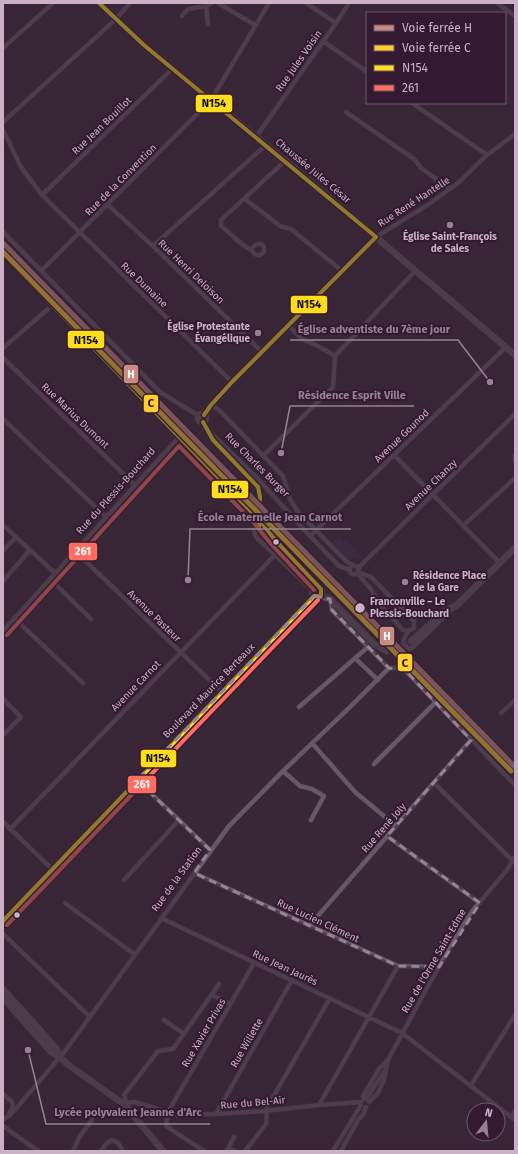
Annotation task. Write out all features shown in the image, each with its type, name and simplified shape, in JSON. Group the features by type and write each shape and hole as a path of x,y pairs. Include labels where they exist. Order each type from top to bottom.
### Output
{"street":[{"path":"3,48 53,3"},
{"name":"Chaussée Jules César","path":"99,3 173,68 416,270 515,355"},
{"path":"3,122 116,19 130,3"},
{"path":"182,16 188,8 206,6 212,3"},
{"path":"218,3 255,25"},
{"name":"Rue de la Convention","path":"42,270 211,100 269,3"},
{"path":"306,3 336,22"},
{"name":"Rue Jules Voisin","path":"256,138 349,3"},
{"path":"497,3 515,16"},
{"path":"206,6 208,24"},
{"path":"323,41 366,71"},
{"name":"Rue Jean Bouillot","path":"42,195 173,68"},
{"path":"413,104 487,155"},
{"path":"346,112 414,159 421,168 450,189"},
{"name":"Rue Dumaine","path":"3,130 21,167 42,195 232,382"},
{"name":"Rue René Hantelle","path":"376,237 450,189 487,155 515,134"},
{"path":"508,139 515,141"},
{"path":"153,246 266,145"},
{"path":"252,250 243,245 222,226 221,220 285,161"},
{"path":"245,199 280,226 291,229 342,271"},
{"name":"Rue Henri Deloison","path":"108,205 153,246 262,352"},
{"path":"3,232 42,270 160,392 202,416 232,382 376,237"},
{"path":"263,456 333,387 335,356 416,270"},
{"path":"3,348 48,309"},
{"path":"289,326 302,339 335,356"},
{"name":"Avenue Gounod","path":"310,536 506,347"},
{"name":"Rue Marius Dumont","path":"3,358 135,485"},
{"path":"133,388 259,519 275,540 301,566 316,591"},
{"name":"Rue Charles Burger","path":"202,416 199,421 203,422 210,433 257,478 339,566 350,570 353,574 358,571 356,566 347,562 298,512 290,499 285,479 218,409 211,405"},
{"name":"Avenue Chanzy","path":"358,571 360,566 432,494 515,414"},
{"path":"3,419 106,517"},
{"path":"210,433 213,440 258,487"},
{"name":"Rue du Plessis-Bouchard","path":"3,631 179,437"},
{"path":"394,455 499,562"},
{"path":"515,455 515,461"},
{"path":"463,526 515,478"},
{"path":"259,519 254,526 253,531 257,538 316,591 331,600 377,647 386,651"},
{"path":"3,525 55,574"},
{"path":"259,527 265,537 310,582 316,591"},
{"path":"3,551 16,538"},
{"path":"358,571 371,577 414,621 414,628 408,631 404,639 404,644 410,649 515,548"},
{"path":"3,581 30,550"},
{"name":"Avenue Pasteur","path":"75,551 222,692"},
{"name":"Avenue Carnot","path":"10,829 275,555"},
{"path":"350,570 353,565"},
{"path":"358,571 380,606 405,631 408,631"},
{"path":"50,579 91,619"},
{"name":"Boulevard Maurice Berteaux","path":"3,921 222,692 316,591"},
{"path":"331,600 332,610 368,647 389,668 397,667 405,670 515,785"},
{"path":"411,641 445,611 453,608"},
{"path":"14,618 82,683"},
{"path":"299,707 368,647"},
{"path":"356,659 378,680"},
{"name":"Rue de la Station","path":"5,1118 10,1115 20,1104 60,1057 229,826 282,771 312,744 389,668"},
{"path":"3,699 21,717 3,736"},
{"path":"501,713 515,701"},
{"path":"374,764 436,702"},
{"name":"Rue René Joly","path":"309,926 471,740"},
{"path":"312,744 355,792 396,826"},
{"path":"282,771 300,786 312,789 324,796 311,820"},
{"path":"137,780 210,850"},
{"path":"434,783 514,859"},
{"path":"124,880 179,820"},
{"path":"3,822 52,869"},
{"path":"387,836 480,903"},
{"name":"Rue de l'Orme Saint-Edme","path":"333,1151 364,1103 378,1093 384,1080 388,1060 462,927 514,859"},
{"name":"Rue Lucien Clément","path":"194,873 398,966 439,967"},
{"path":"64,903 134,954"},
{"name":"Rue Jean Jaurès","path":"161,918 402,1033 515,1120"},
{"path":"3,934 90,1017"},
{"name":"Rue Xavier Privas","path":"168,1112 254,962"},
{"path":"319,1105 398,966"},
{"name":"Rue Willette","path":"216,1114 292,980"},
{"path":"125,1104 124,1095 158,1051 173,1049 219,984"},
{"path":"3,988 56,1048 60,1057"},
{"path":"212,994 230,1004"},
{"path":"3,998 51,1052 125,1104 163,1151"},
{"path":"245,1151 266,1124 266,1111 330,998"},
{"path":"471,1086 515,1015"},
{"path":"164,1020 184,1034"},
{"name":"Rue de l'Orme Saint-Edme","path":"341,1151 358,1120 364,1103 363,1096 379,1069 388,1060"},
{"path":"3,1094 12,1102 13,1107 5,1118"},
{"path":"12,1102 24,1099"},
{"name":"Rue du Bel-Air","path":"125,1104 136,1102 176,1115 266,1111 319,1105 364,1103"},
{"path":"511,1117 515,1111"},
{"path":"168,1112 166,1126 204,1151"},
{"path":"73,1151 80,1136 92,1120"},
{"path":"3,1126 38,1151"},
{"path":"234,1138 227,1150 235,1151"},
{"path":"101,1151 106,1144 112,1140 118,1143 123,1151"}],"highlighted area":[{"path":"314,596 330,599 332,610 389,668 405,670 471,740 387,836 480,903 439,967 398,966 194,873 210,850 137,780"}],"shaded area":[{"path":"339,536 344,542 346,540 363,557 360,560 356,557 348,559 332,543"}],"tunnel":[{"path":"258,487 260,495 258,523"},
{"path":"386,651 398,651 411,641"}],"rail line":[{"name":"H","path":"3,243 515,767"},
{"name":"C","path":"3,252 511,771"}],"transit line":[{"name":"N154","path":"99,3 145,46 376,237 232,382 204,415"},
{"name":"N154","path":"3,254 262,523 275,540 321,589 321,596 314,596"},
{"name":"N154","path":"203,422 213,440 258,487 260,497 259,527"},
{"name":"261","path":"7,635 179,446 254,523 271,544 314,590"},
{"name":"N154","path":"3,921 314,596"},
{"name":"261","path":"7,925 318,600"}],"place":[{"name":"Église Saint-François de Sales","path":"450,225"},
{"name":"Église Protestante Évangélique","path":"258,333"},
{"name":"Église adventiste du 7ème jour","path":"490,382"},
{"name":"Résidence Esprit Ville","path":"281,453"},
{"name":"École maternelle Jean Carnot","path":"188,580"},
{"name":"Résidence Place de la Gare","path":"405,582"},
{"name":"Franconville – Le Plessis-Bouchard","path":"360,608"},
{"name":"Lycée polyvalent Jeanne d'Arc","path":"28,1050"}]}
